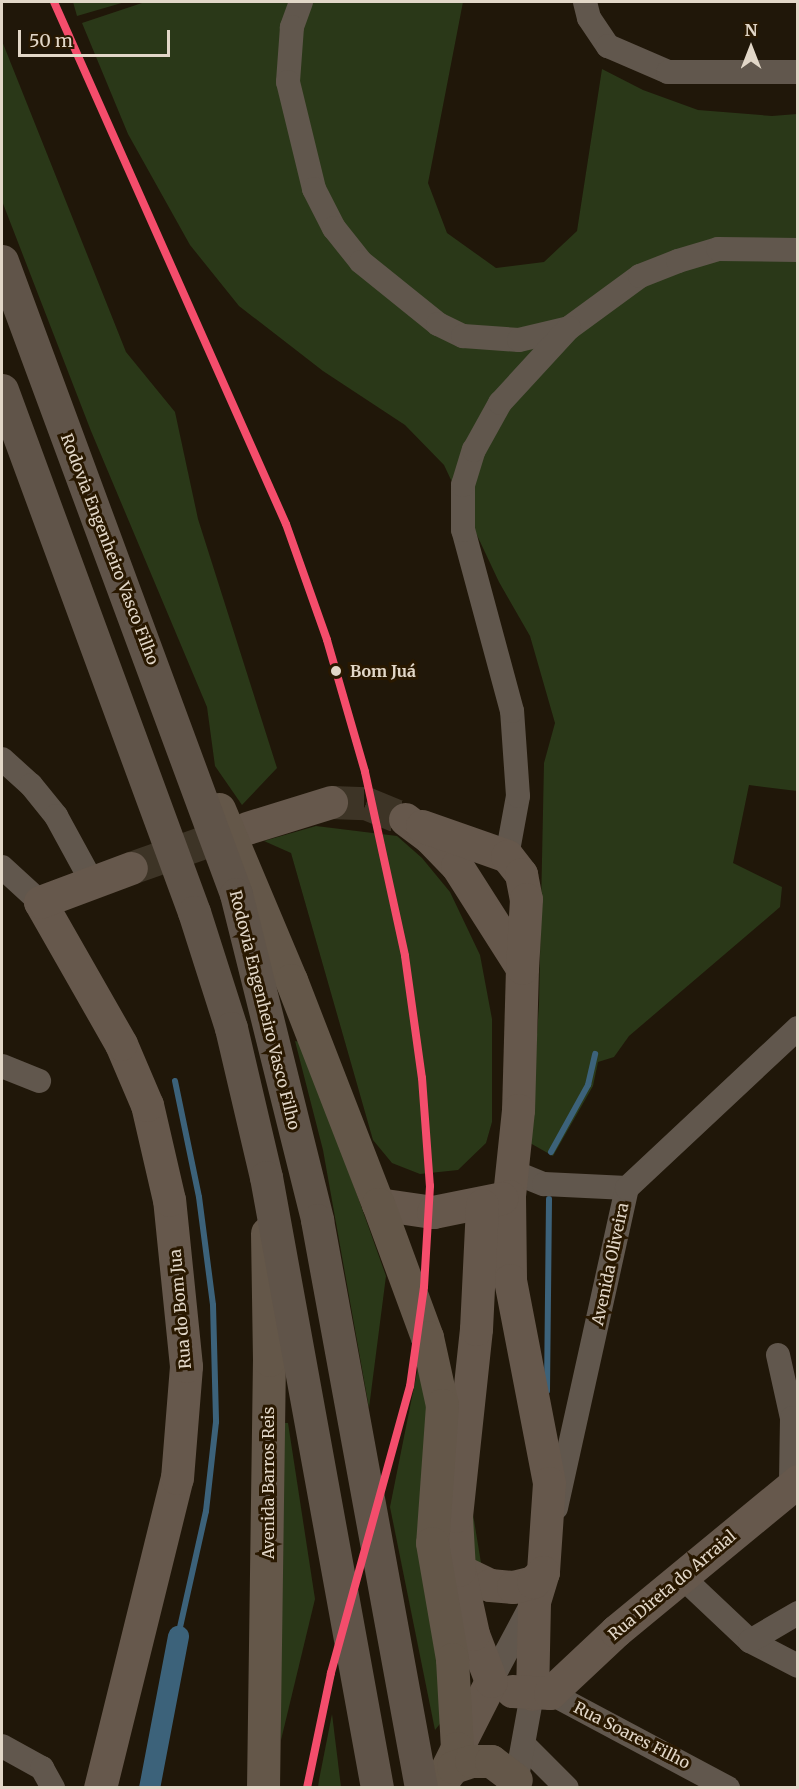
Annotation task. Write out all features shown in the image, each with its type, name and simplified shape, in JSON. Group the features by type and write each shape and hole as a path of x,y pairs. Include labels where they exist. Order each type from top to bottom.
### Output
{"highway":[{"name":"Rodovia Engenheiro Vasco Filho","path":"2,261 168,704 236,894 284,1078 317,1220 422,1788"},
{"path":"2,390 194,912 231,1028 266,1178 377,1788"}],"main road":[{"path":"168,704 250,879 378,1204 427,1337 442,1405 432,1543 452,1659 457,1748 437,1787"},
{"name":"Avenida Barros Reis","path":"263,1788 269,1360 266,1178"},
{"path":"437,1787 453,1767 471,1761 491,1761 515,1784"}],"street":[{"path":"301,2 292,27 288,82 314,189 334,228 354,255 406,303 463,336 519,340 569,328"},
{"path":"585,2 589,18 608,46 668,72 798,72"},
{"path":"507,856 518,796 512,711 463,530 463,485 474,450 500,403 569,328 640,276 718,249 798,250"},
{"path":"2,759 32,785 56,816 92,882"},
{"path":"247,828 331,802"},
{"path":"522,968 457,866 408,821 507,856 521,874 526,899 519,1110 501,1191 476,1329 456,1516 459,1570 473,1634 491,1681 518,1694 541,1693"},
{"name":"Rua do Bom Jua","path":"2,867 40,902 121,1044 147,1105 169,1200 186,1366 177,1478 100,1788"},
{"path":"40,902 131,868"},
{"name":"Avenida Oliveira","path":"548,1532 559,1501 627,1188 798,1028"},
{"path":"2,1066 39,1081"},
{"path":"378,1204 433,1212 501,1191 544,1184 627,1188"},
{"path":"501,1191 510,1281 549,1484 548,1532 538,1587 541,1693 515,1784"},
{"path":"778,1355 792,1418 794,1483"},
{"name":"Rua Direta do Arraial","path":"541,1693 794,1483"},
{"path":"459,1570 490,1585 513,1587 533,1582 538,1587"},
{"path":"681,1576 750,1641 798,1666"},
{"path":"457,1748 538,1587"},
{"path":"750,1641 798,1613"},
{"name":"Rua Soares Filho","path":"541,1693 728,1788"},
{"path":"2,1746 42,1768 53,1788"},
{"path":"525,1746 567,1788"}],"green space":[{"path":"73,2 125,2 77,16"},
{"path":"145,2 463,2 428,183 447,233 496,268 544,262 577,231 602,69 643,90 698,110 772,116 797,114 797,791 749,785 733,863 782,887 780,907 629,1036 614,1057 598,1062 593,1086 553,1156 530,1143 539,1004 544,763 555,723 530,636 499,582 444,465 405,425 323,371 239,306 190,245 128,134 82,23"},
{"path":"2,41 126,352 175,412 198,519 277,768 242,805 215,766 207,707 91,431 2,201"},
{"path":"316,826 397,836 422,858 450,892 480,955 492,1019 492,1122 486,1143 458,1170 420,1174 392,1163 373,1140 291,853 264,841"},
{"path":"295,1041 303,1043 386,1276 369,1408 323,1150"},
{"path":"420,1357 471,1502 482,1569 460,1699 435,1730 390,1507"},
{"path":"279,1423 288,1423 315,1599 281,1740"},
{"path":"332,1714 341,1787 318,1787 319,1780"}],"waterway":[{"path":"551,1152 588,1085 595,1054"},
{"path":"175,1081 199,1197 213,1305 216,1422 206,1511 178,1636"},
{"path":"547,1391 549,1199"},
{"path":"149,1788 178,1636"}],"tunnel":[{"path":"331,802 366,803 405,819"},
{"path":"131,868 242,829"}],"transit line":[{"path":"54,2 286,524 327,640 365,772 405,956 422,1078 430,1186 424,1287 410,1386 331,1673 307,1788"}],"place":[{"name":"Bom Juá","path":"336,671"}]}
